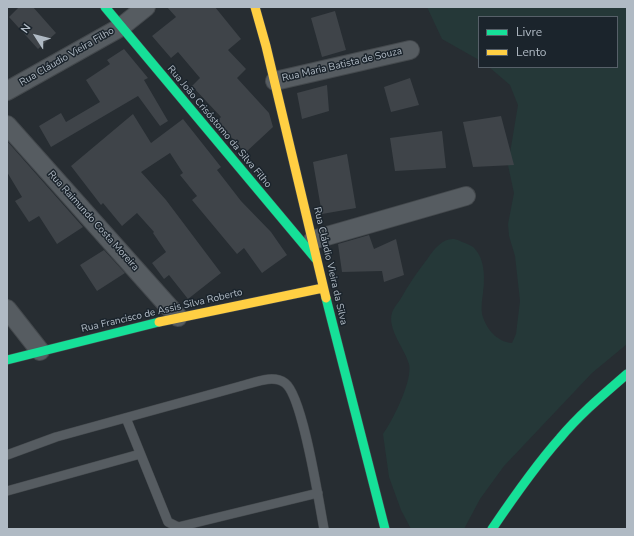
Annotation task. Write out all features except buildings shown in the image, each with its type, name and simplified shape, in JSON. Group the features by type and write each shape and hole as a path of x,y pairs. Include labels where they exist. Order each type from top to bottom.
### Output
{"street":[{"name":"Rua João Crisóstomo da Silva Filho","path":"104,7 316,260"},
{"name":"Rua Cláudio Vieira Filho","path":"7,91 121,27 146,7"},
{"name":"Rua Cláudio Vieira da Silva","path":"255,7 275,81 314,240 316,260 385,529"},
{"name":"Rua Maria Batista de Souza","path":"275,81 410,50"},
{"name":"Rua Raimundo Costa Moreira","path":"7,125 178,317"},
{"path":"314,240 466,196"},
{"name":"Rua Francisco de Assis Silva Roberto","path":"7,360 178,317 323,288"},
{"path":"7,309 40,351"},
{"path":"492,529 527,478 553,446 589,407 627,374"}],"lane":[{"path":"7,455 35,444 270,379 284,382 290,388 300,415 318,492 324,529"},
{"path":"126,418 168,522 172,525 178,526 318,492"},
{"path":"7,491 140,454"}],"shaded area":[{"path":"427,7 627,7 627,344 592,373 504,466 480,499 464,529 411,529 401,510 389,477 383,434 401,400 408,380 409,371 407,358 392,326 391,319 394,308 413,278 434,250 441,243 450,239 455,239 474,248 481,259 484,276 482,314 489,330 502,340 512,343 516,334 520,301 515,256 509,236 508,224 514,193 508,165 518,105 510,85 490,68 618,68 618,16 478,16 478,59 442,39"}],"traffic: fast":[{"path":"105,7 316,259"},
{"path":"326,298 385,529"},
{"path":"7,360 159,322"},
{"path":"492,529 533,471 568,429 592,404 627,374"}],"traffic: slow":[{"path":"255,7 266,46 326,298"},
{"path":"159,322 323,288"}]}
